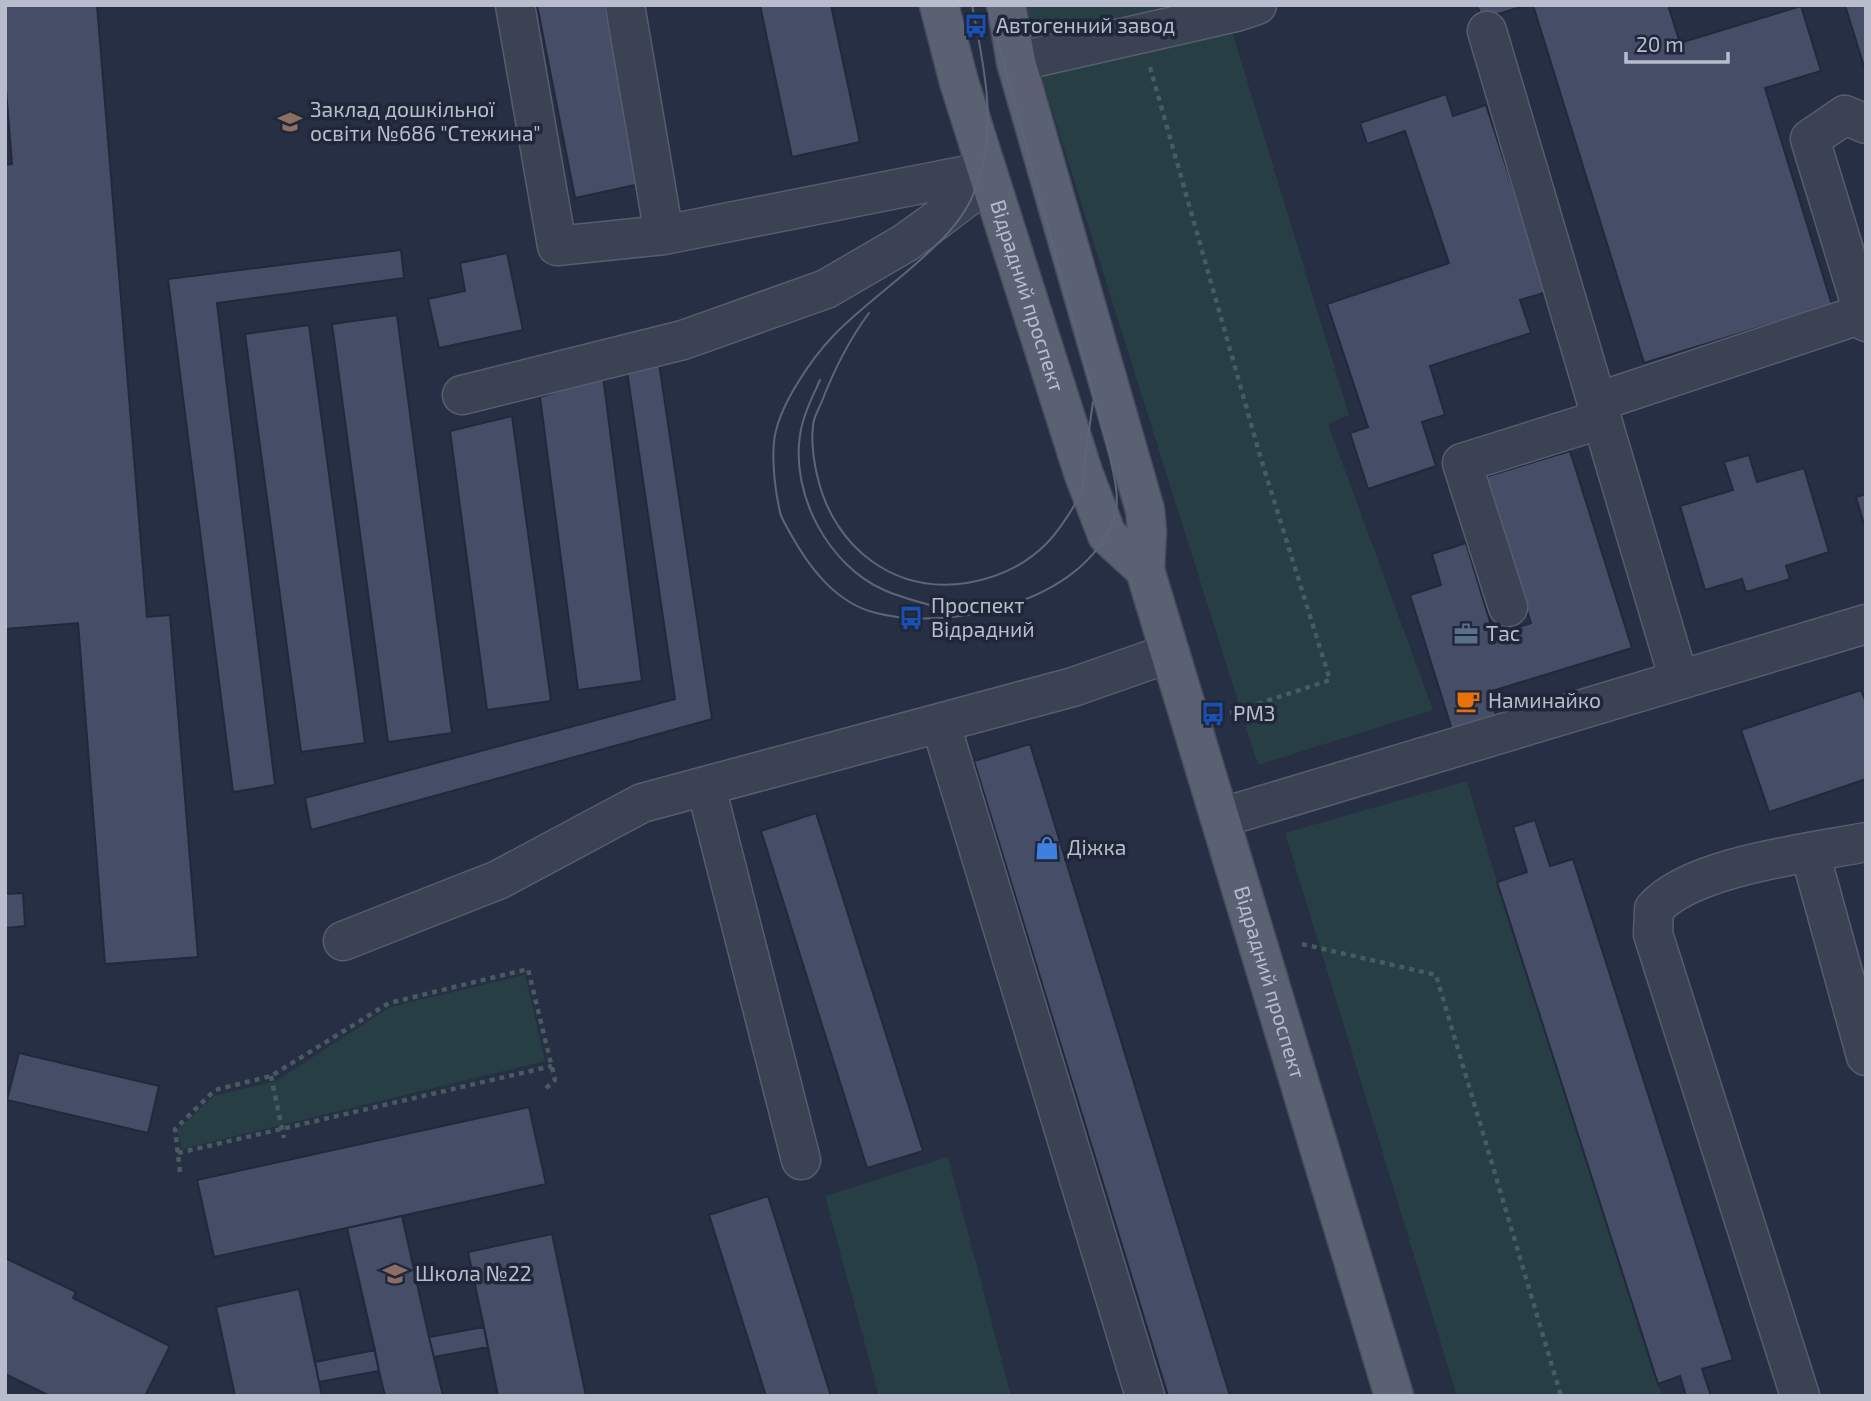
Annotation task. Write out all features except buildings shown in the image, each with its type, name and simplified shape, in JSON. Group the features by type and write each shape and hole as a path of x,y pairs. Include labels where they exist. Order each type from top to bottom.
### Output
{"main road":[{"name":"Відрадний проспект","path":"939,5 959,82 1083,472 1107,535 1144,570"},
{"name":"Відрадний проспект","path":"1006,5 1016,62 1145,510 1147,531 1144,570 1394,1396"}],"lane":[{"path":"515,5 557,246 664,235 987,171"},
{"path":"625,5 664,235"},
{"path":"1016,62 1257,5"},
{"path":"1487,31 1679,680"},
{"path":"1507,607 1462,463 1599,410 1864,318 1810,139 1845,115 1866,124"},
{"path":"462,396 683,340 826,289 905,243 930,225 975,191 987,171"},
{"path":"1220,818 1866,624"},
{"path":"343,941 499,880 642,803 1073,687 1170,653"},
{"path":"941,724 1146,1396"},
{"path":"706,787 801,1160"},
{"path":"1800,1396 1653,934 1654,909 1662,899 1723,870 1866,842"},
{"path":"1810,853 1866,1056"}],"path":[{"path":"1142,34 1167,132 1261,459 1330,680 1230,713"},
{"path":"1301,944 1436,975 1561,1396"},
{"path":"180,1172 175,1129 215,1090 271,1076 389,1003 528,969 555,1080 545,1088"},
{"path":"178,1153 552,1066"},
{"path":"271,1076 284,1138"}],"shaded area":[{"path":"1024,5 1224,5 1349,415 1328,424 1433,710 1258,765 1030,40"},
{"path":"1467,781 1662,1396 1457,1396 1285,833"},
{"path":"525,975 545,1061 182,1149 177,1130 214,1096 276,1081 390,1007"},
{"path":"948,1157 1011,1396 879,1396 825,1196"}],"tram line":[{"path":"972,5 985,75 988,121 982,167 970,202 939,242 825,345 788,400 781,414 774,442 774,477 781,514 814,570 835,592 861,608 908,618 943,618 981,613 1017,602 1051,587 1081,566 1103,541 1117,503 1110,456 988,5"},
{"path":"869,313 842,356 815,417 812,433 813,453 826,504 838,526 853,545 892,573 915,581 940,585 967,583 1009,570 1038,552 1051,539 1081,493 1093,402"},
{"path":"820,380 803,420 799,458 801,481 818,526 830,546 864,579 892,594 956,612"}],"place":[{"name":"Автогенний завод","path":"976,26"},
{"name":"Заклад дошкільної освіти №686 \"Стежина\"","path":"290,122"},
{"name":"Проспект Відрадний","path":"911,618"},
{"name":"Тас","path":"1466,634"},
{"name":"Наминайко","path":"1468,701"},
{"name":"РМЗ","path":"1213,714"},
{"name":"Діжка","path":"1047,848"},
{"name":"Школа №22","path":"395,1274"}]}
